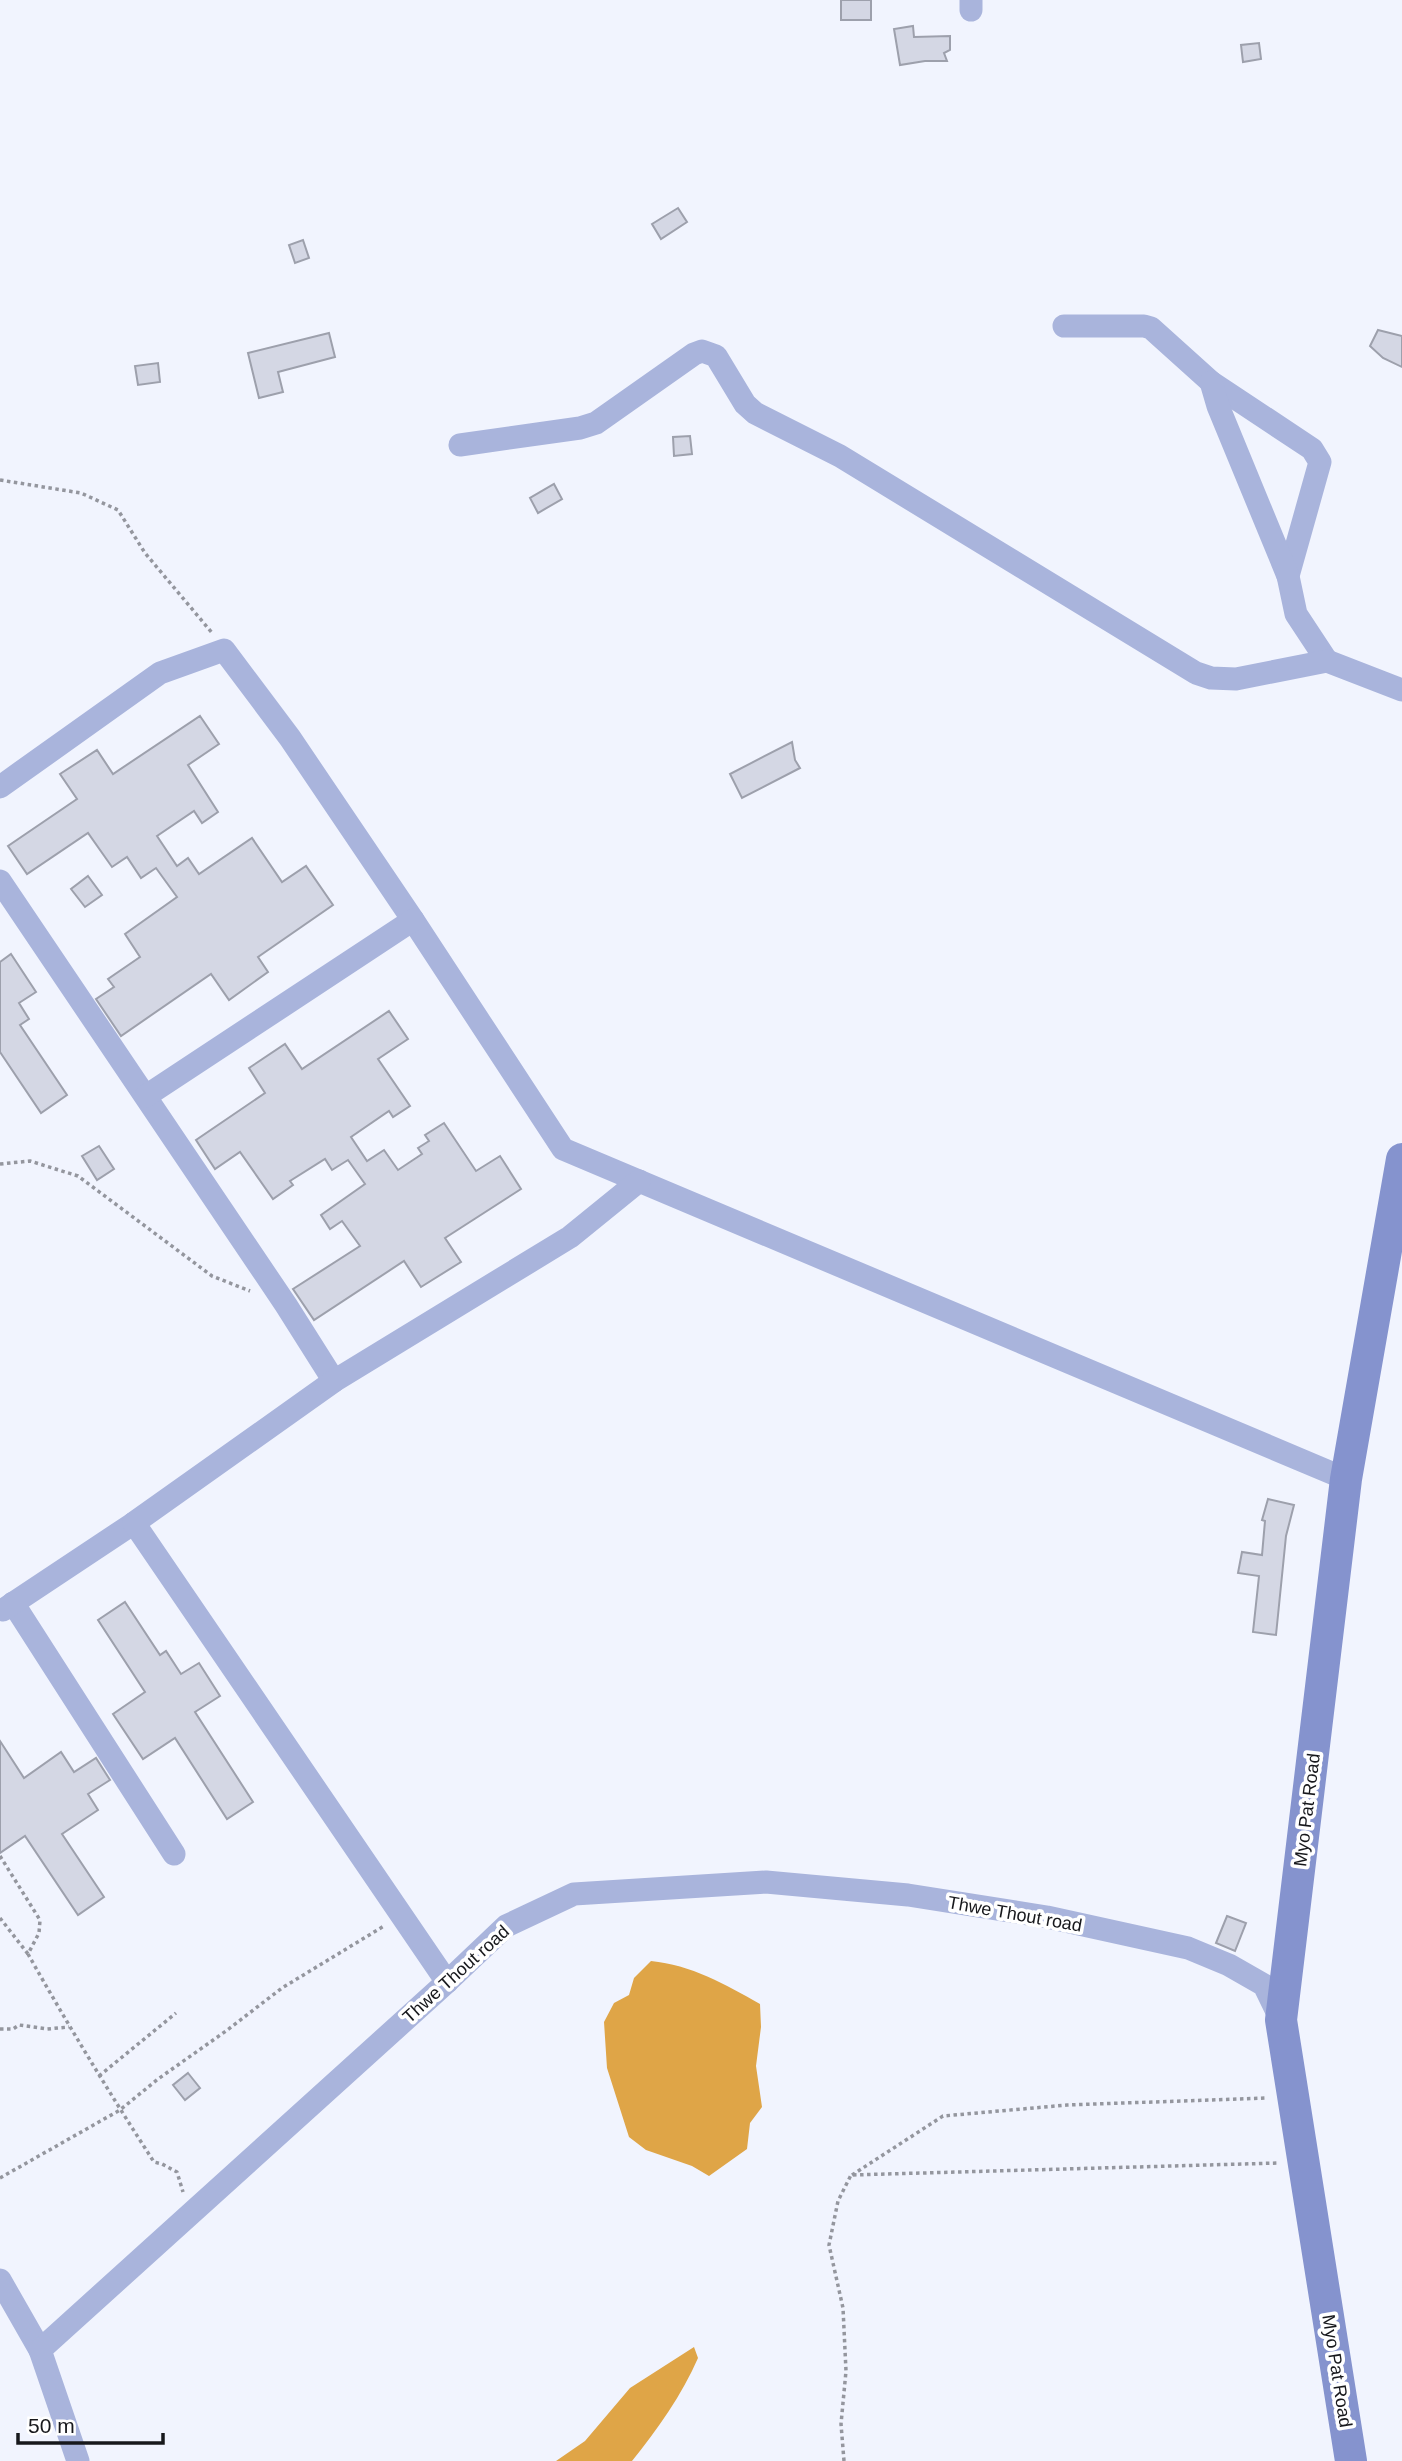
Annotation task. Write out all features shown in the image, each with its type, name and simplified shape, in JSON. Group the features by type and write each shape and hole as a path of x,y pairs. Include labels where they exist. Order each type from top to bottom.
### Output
{"main road":[{"name":"Myo Pat Road","path":"1351,2461 1281,2020 1346,1479 1402,1159"}],"street":[{"path":"1064,326 1151,328 1211,382 1312,449 1320,462 1288,576"},
{"path":"460,445 580,428 596,423 694,354 710,352 716,356 745,404 755,413 840,456 1196,673 1211,678 1236,679 1327,661 1402,690"},
{"path":"1211,382 1218,406 1288,576 1296,614 1327,661"},
{"path":"0,787 160,673 225,650 290,738 563,1150 1346,1479"},
{"path":"0,881 334,1381"},
{"path":"146,1096 413,920"},
{"path":"174,1854 7,1607 134,1523 334,1381 570,1237 639,1181"},
{"path":"134,1523 447,1982"},
{"name":"Thwe Thout road","path":"40,2350 506,1926 574,1894 766,1882 933,1899 1047,1917 1188,1948 1229,1965 1264,1985 1281,2020"},
{"path":"0,2280 40,2350 78,2461"}],"path":[{"path":"0,480 81,493 118,510 145,553 225,650"},
{"path":"0,1164 30,1161 78,1176 212,1276 286,1306"},
{"path":"0,1856 40,1920 38,1933 28,1954"},
{"path":"0,2178 120,2110 282,1988 401,1914"},
{"path":"0,1918 28,1954 69,2027 154,2162 177,2172 182,2183 184,2201 194,2212"},
{"path":"99,2076 176,2013"},
{"path":"0,2029 13,2029 19,2025 47,2029 69,2027"},
{"path":"844,2461 841,2424 846,2371 843,2308 829,2245 838,2201 851,2175 943,2116 1067,2105 1294,2097"},
{"path":"851,2175 1304,2162"}],"shaded area":[{"path":"651,1961 694,1971 760,2004 761,2027 756,2066 762,2107 750,2123 747,2149 709,2176 692,2166 646,2150 629,2137 607,2068 604,2022 614,2003 629,1995 634,1978"},
{"path":"694,2347 698,2358 677,2399 632,2461 556,2461 585,2441 630,2388"}],"building":[{"path":"841,0 871,0 871,20 841,20"},
{"path":"913,26 914,37 950,36 950,50 944,53 947,61 900,65 894,29"},
{"path":"1259,43 1261,59 1243,62 1241,45"},
{"path":"678,208 687,222 661,239 652,224"},
{"path":"303,240 309,258 295,263 289,245"},
{"path":"1378,330 1402,336 1402,367 1383,358 1370,346"},
{"path":"329,333 335,357 278,372 283,392 259,398 248,353"},
{"path":"158,363 160,382 138,385 135,366"},
{"path":"690,436 692,454 674,456 673,437"},
{"path":"554,484 562,499 538,513 530,498"},
{"path":"200,716 219,744 188,765 218,812 202,823 194,811 157,836 177,866 188,858 199,874 252,838 282,882 306,866 333,905 258,957 268,972 229,1000 211,974 121,1036 96,999 114,987 108,979 140,957 125,934 177,897 156,868 141,878 127,857 112,867 88,833 27,874 8,846 77,799 60,774 97,750 113,774"},
{"path":"792,742 795,760 800,768 742,798 730,774"},
{"path":"88,876 102,895 85,907 71,889"},
{"path":"11,954 36,992 19,1003 29,1019 20,1025 67,1095 41,1113 0,1052 0,962"},
{"path":"389,1011 408,1039 378,1059 410,1106 393,1117 389,1111 351,1137 367,1161 384,1150 398,1170 422,1154 418,1148 429,1141 425,1135 444,1123 476,1171 500,1156 521,1189 445,1238 461,1262 421,1287 404,1261 314,1320 293,1289 360,1246 342,1221 330,1229 321,1215 365,1184 348,1160 332,1170 325,1159 290,1181 293,1185 273,1199 240,1152 215,1169 196,1140 265,1093 249,1068 285,1044 302,1069"},
{"path":"99,1146 114,1169 97,1180 82,1156"},
{"path":"1268,1499 1294,1505 1286,1536 1276,1635 1253,1632 1259,1576 1238,1573 1242,1552 1262,1555 1265,1521 1262,1520"},
{"path":"125,1602 160,1655 166,1651 181,1674 199,1663 220,1696 195,1712 253,1802 227,1819 175,1738 143,1759 113,1714 145,1692 98,1620"},
{"path":"0,1741 24,1778 61,1752 74,1772 96,1758 110,1780 88,1794 98,1810 62,1834 104,1897 78,1915 25,1836 0,1853"},
{"path":"1227,1916 1246,1923 1235,1951 1216,1943"},
{"path":"188,2073 200,2088 185,2100 173,2085"}]}
